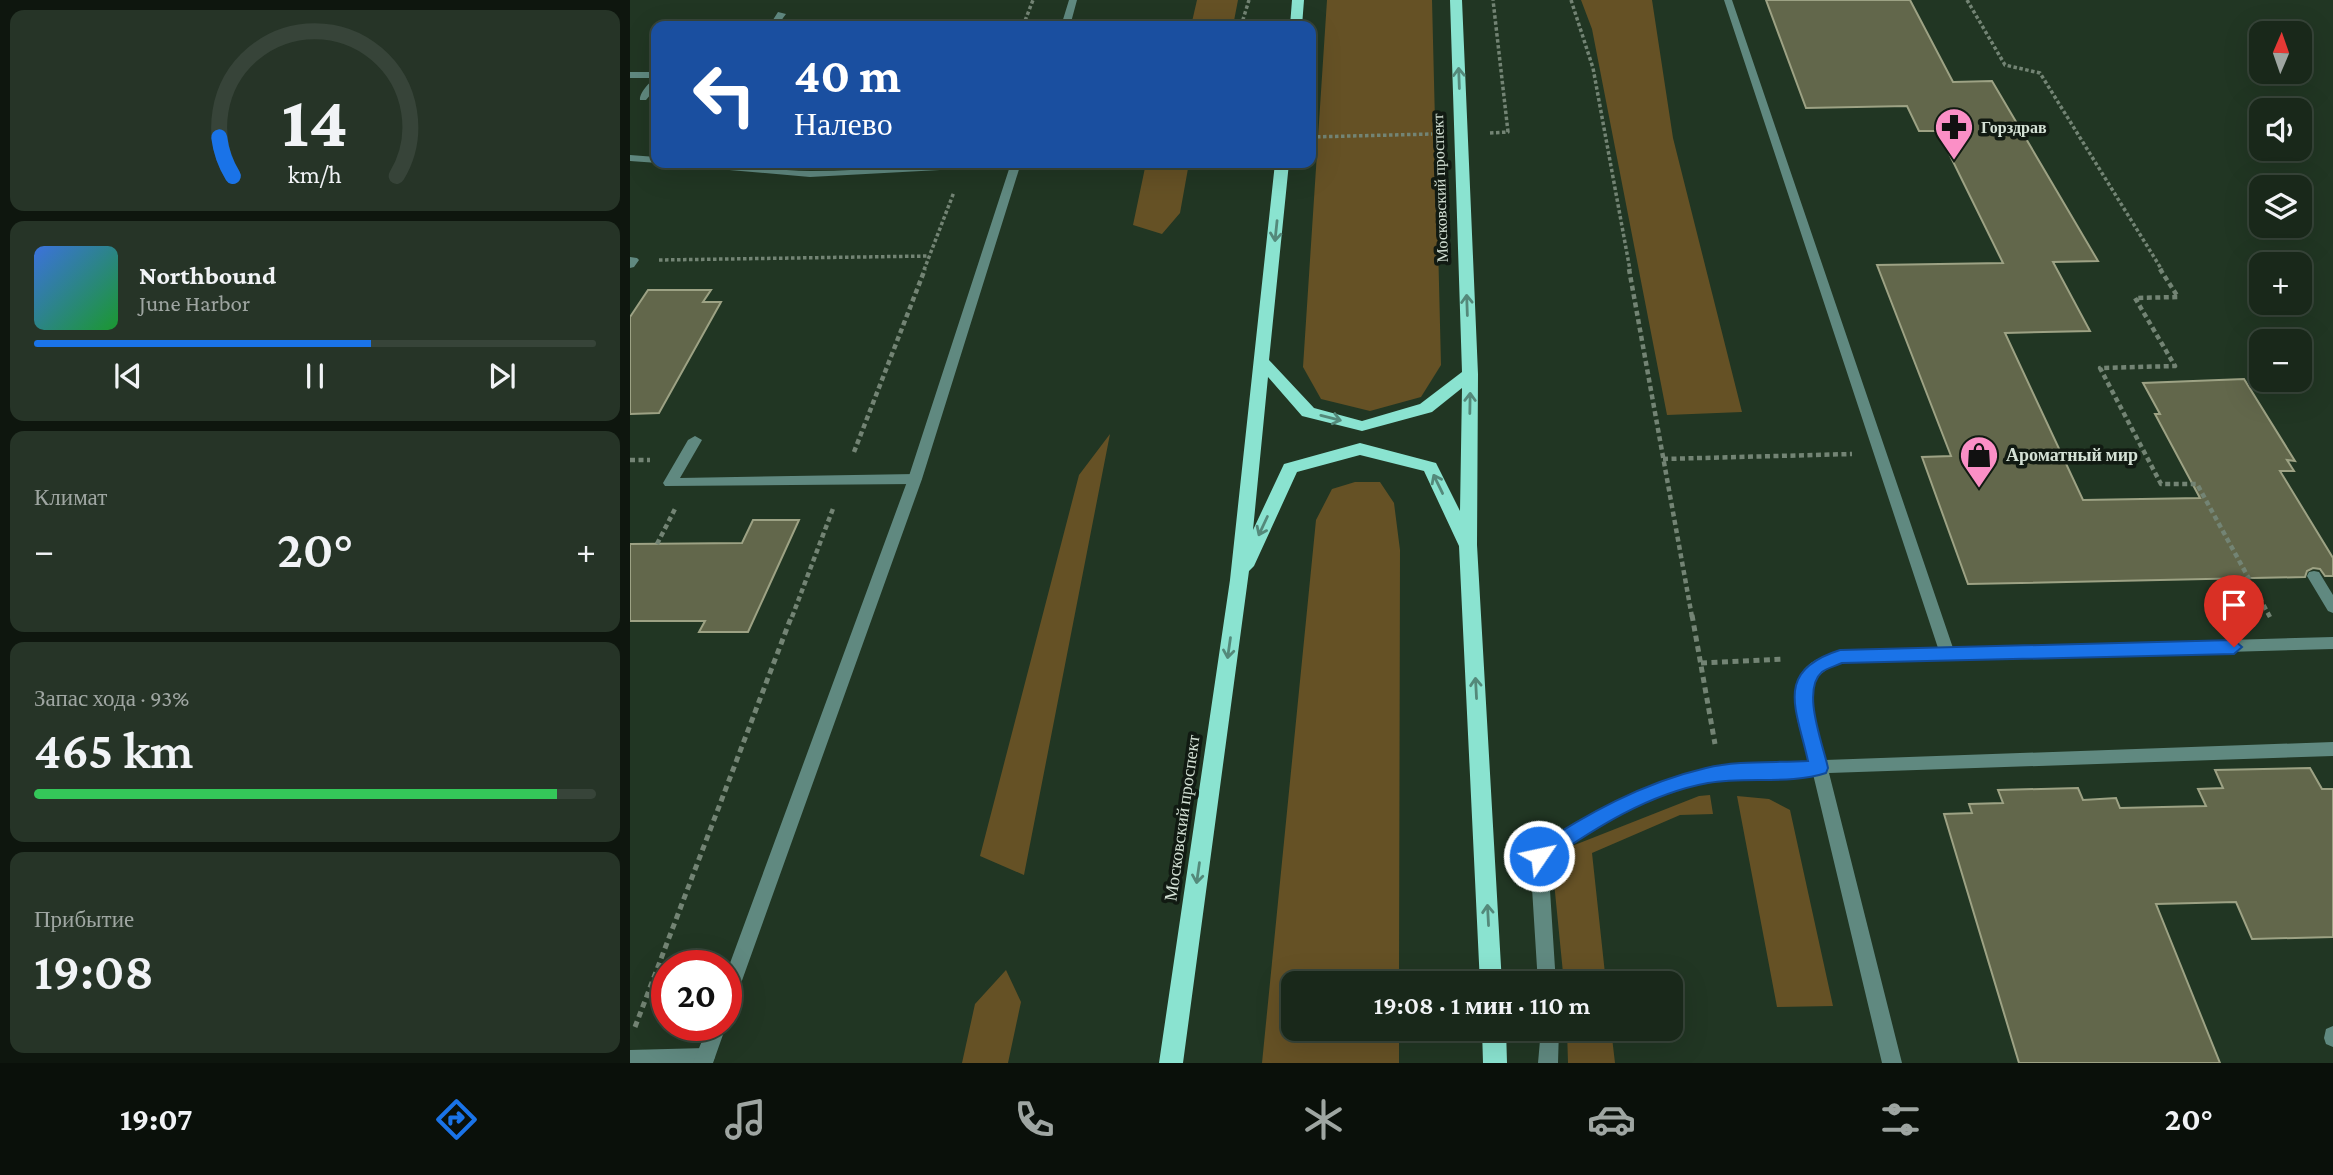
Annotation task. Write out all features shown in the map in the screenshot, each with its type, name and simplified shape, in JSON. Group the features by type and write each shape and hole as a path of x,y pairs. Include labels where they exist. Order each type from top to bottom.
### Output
{"main road":[{"path":"1296,21 1298,0"},
{"name":"Московский проспект","path":"1456,0 1470,374 1468,545 1490,971"},
{"name":"Московский проспект","path":"1171,1063 1239,580 1281,168"},
{"path":"1262,361 1308,412 1362,426 1426,408 1470,374"},
{"name":"Московский проспект","path":"1239,580 1290,468 1360,449 1430,467 1468,545"},
{"path":"1494,1041 1495,1063"}],"street":[{"path":"1067,21 1073,0"},
{"path":"1728,0 1947,654"},
{"path":"776,21 781,14"},
{"path":"630,75 651,75"},
{"path":"643,98 651,88"},
{"path":"630,158 651,160"},
{"path":"741,168 810,174 913,168"},
{"path":"810,174 814,168"},
{"path":"742,956 915,479 1013,168"},
{"path":"695,440 670,483 915,479"},
{"path":"2315,576 2333,607"},
{"path":"1892,1063 1803,698 1805,681 1816,667 1840,657 2333,643"},
{"path":"1546,971 1539,856 1588,823 1646,794 1708,775 1819,768 2333,750"},
{"path":"630,1059 704,1060 711,1041"},
{"path":"1548,1063 1549,1041"}],"path":[{"path":"1025,21 1033,0"},
{"path":"1243,21 1249,0"},
{"path":"1482,133 1508,132 1493,0"},
{"path":"1571,0 1593,68 1713,734"},
{"path":"1967,0 2006,65 2040,73 2178,297 2135,298 2175,366 2100,368 2161,484 2197,484 2286,646"},
{"path":"1316,137 1442,134"},
{"path":"635,1028 963,168"},
{"path":"632,263 929,256"},
{"path":"1663,459 1880,454"},
{"path":"657,544 689,483"},
{"path":"1700,663 1840,657"}],"shaded area":[{"path":"1197,0 1238,0 1234,21 1192,21"},
{"path":"1327,0 1432,0 1441,365 1421,397 1370,411 1321,399 1303,367"},
{"path":"1581,0 1652,0 1673,138 1742,412 1667,415 1592,29"},
{"path":"1145,168 1188,168 1180,213 1162,234 1133,225"},
{"path":"1110,434 1024,875 980,856 1079,475"},
{"path":"1355,482 1380,482 1394,503 1400,550 1399,971 1281,971 1281,1041 1399,1041 1399,1063 1262,1063 1316,520 1332,489"},
{"path":"1710,795 1713,814 1680,815 1592,853 1605,971 1563,971 1554,882 1557,867 1572,846 1699,796"},
{"path":"1737,796 1769,799 1790,810 1833,1006 1777,1007"},
{"path":"1006,970 1021,1002 1008,1063 962,1063 975,1004"},
{"path":"1567,1041 1612,1041 1615,1063 1568,1063"}],"building":[{"path":"1766,0 1910,0 1953,82 1992,81 2098,261 2053,262 2090,331 2005,333 2083,500 2200,498 2155,414 2160,414 2143,383 2244,379 2249,392 2252,392 2295,461 2287,460 2294,471 2280,471 2333,558 2333,576 2325,576 2320,569 2313,568 2307,571 2305,577 1968,584 1922,457 1951,456 1877,265 2003,263 1938,131 1919,131 1907,106 1806,108"},
{"path":"648,290 711,290 703,302 721,302 659,413 630,414 630,317"},
{"path":"753,520 799,520 748,632 699,632 705,621 630,621 630,544 742,543"},
{"path":"2310,768 2322,789 2333,789 2333,937 2252,939 2236,902 2156,904 2220,1063 2019,1063 1944,814 1972,813 1969,804 2003,803 1998,790 2078,788 2083,800 2116,798 2120,808 2206,806 2198,789 2223,788 2215,770"}],"place":[{"name":"Горздрав","path":"1954,161"},
{"name":"Ароматный мир","path":"1979,489"}],"route":[{"path":"1539,856 1588,823 1646,794 1708,775 1819,768 1803,698 1805,681 1816,667 1840,657 2234,647"}]}
